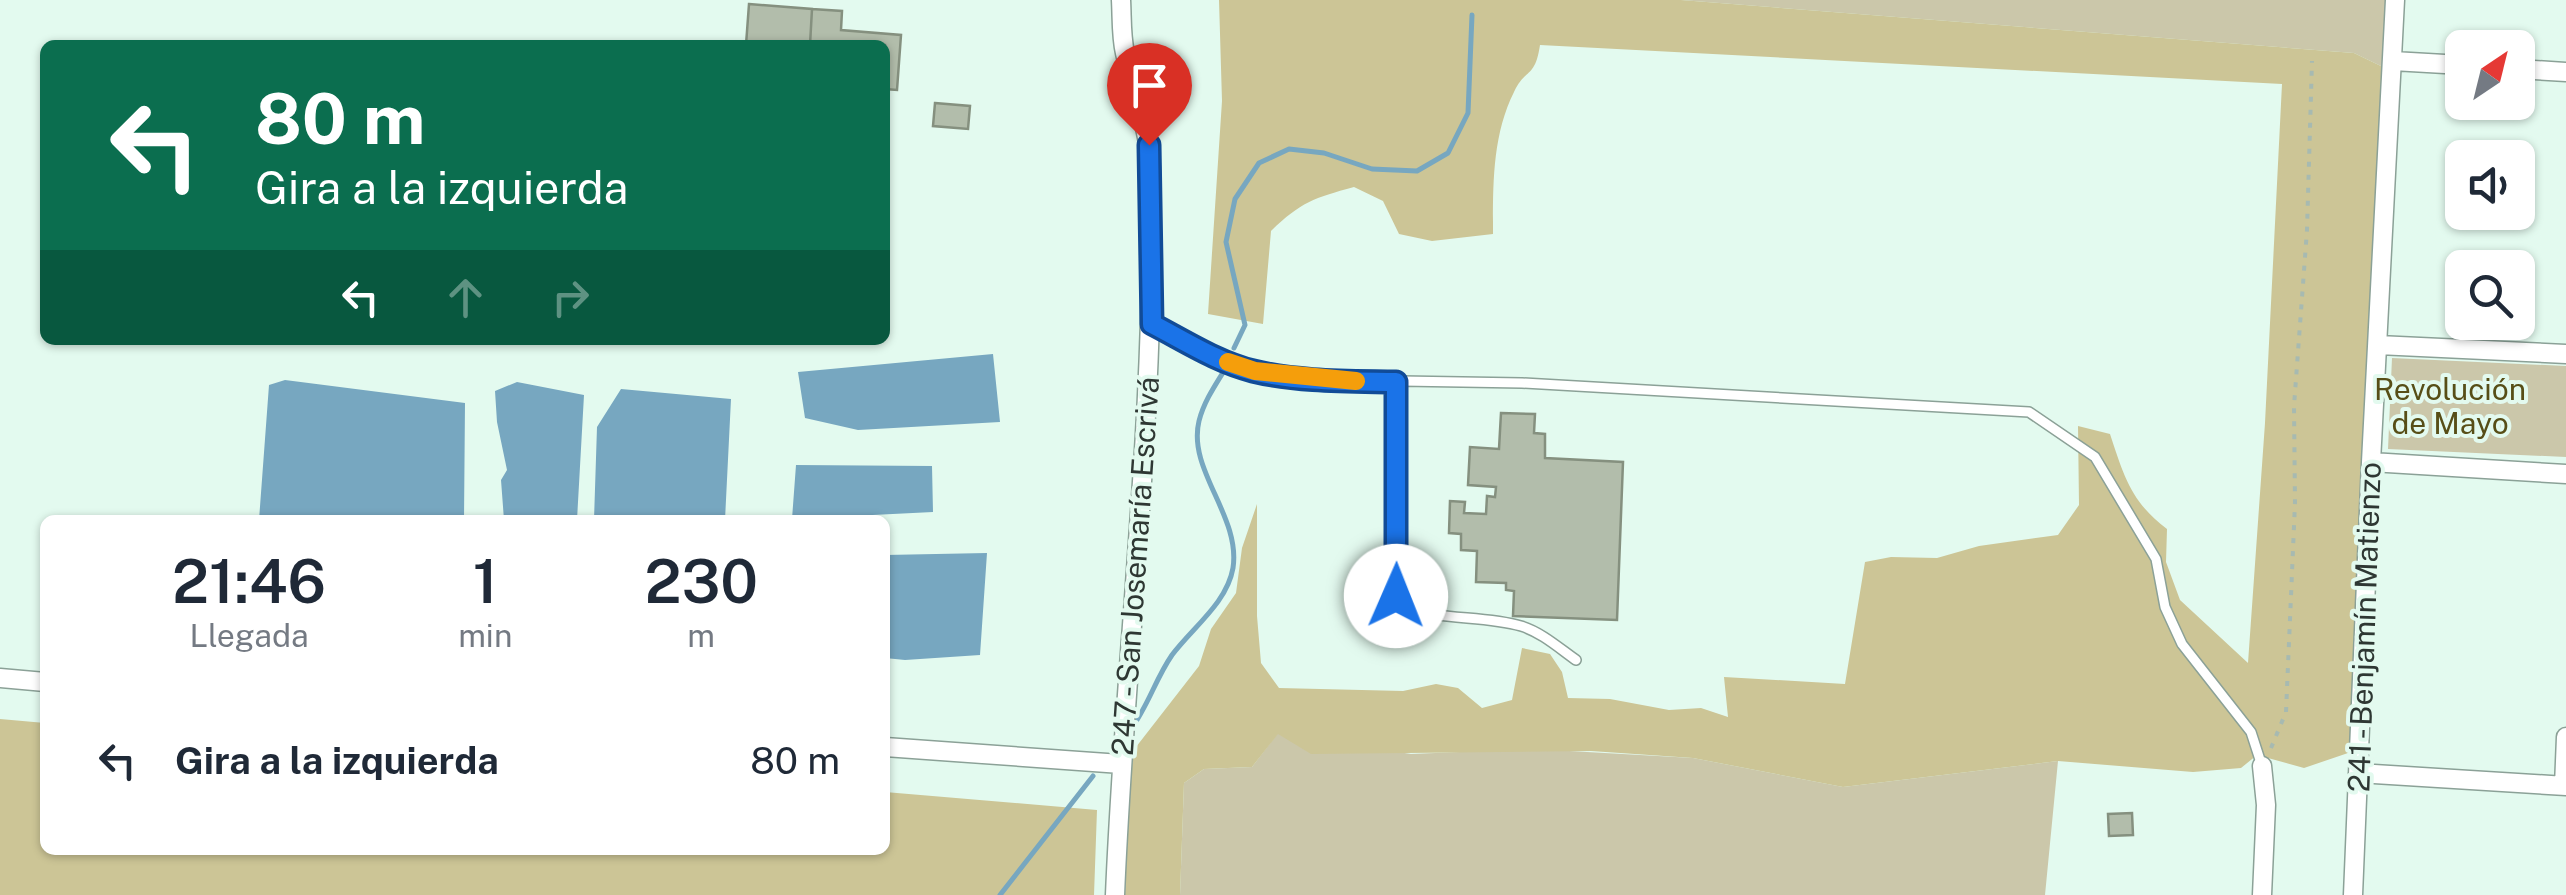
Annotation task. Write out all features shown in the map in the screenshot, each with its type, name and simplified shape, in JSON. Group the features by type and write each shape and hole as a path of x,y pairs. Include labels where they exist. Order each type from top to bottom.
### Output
{"street":[{"name":"247 - San Josemaría Escrivá","path":"1116,895 1120,764 1152,324 1151,166 1146,124 1124,50 1121,0"},
{"name":"241 - Benjamín Matienzo","path":"2353,895 2395,0"},
{"path":"2393,61 2445,64"},
{"path":"2535,69 2566,72"},
{"path":"2378,345 2566,354"},
{"path":"2371,462 2566,474"},
{"path":"0,678 40,682"},
{"path":"2358,773 2565,786 2566,736"},
{"path":"890,748 1120,764"},
{"path":"2262,766 2266,806 2262,895"}],"lane":[{"path":"1152,324 1214,357 1255,371 1342,380 1522,383 2029,412 2095,456 2156,559 2165,607 2182,644 2251,732 2262,766"},
{"path":"1396,382 1396,596 1401,606 1425,615 1516,624 1533,630 1576,660"}],"path":[{"path":"2262,766 2286,712 2296,504 2294,406 2307,230 2312,61"}],"green space":[{"path":"1681,0 2385,0 2385,68 2354,53"},
{"name":"Revolución de Mayo","path":"2392,358 2566,366 2566,457 2388,449"},
{"path":"1278,733 1411,754 1534,749 1693,758 1843,787 2058,761 2045,895 1180,895 1184,783 1204,769 1252,767"}],"shaded area":[{"path":"1219,0 1681,0 2354,53 2385,68 2351,752 2304,768 2257,755 2241,768 2193,772 2058,761 1843,787 1693,758 1591,751 1311,754 1278,734 1252,767 1204,769 1184,783 1180,895 1125,895 1129,756 1199,666 1211,629 1236,593 1242,548 1257,504 1261,663 1279,688 1403,691 1436,684 1458,688 1482,708 1512,700 1522,648 1550,654 1562,672 1568,698 1610,699 1669,710 1701,708 1728,717 1724,677 1845,684 1865,562 1891,557 1937,558 1979,546 2058,535 2079,505 2078,426 2110,434 2137,498 2167,529 2166,562 2180,600 2248,663 2282,84 1540,45 1535,63 1518,84 1501,126 1495,162 1493,234 1432,241 1399,234 1383,201 1354,187 1318,198 1291,213 1271,231 1263,324 1208,314 1222,101"},
{"path":"0,719 40,723 40,855 890,855 890,792 1097,810 1094,895 0,895"}],"water":[{"path":"993,354 1000,422 858,430 805,418 798,372"},
{"path":"285,380 465,403 464,515 259,515 269,385"},
{"path":"517,382 584,395 577,515 504,515 501,480 507,470 495,391"},
{"path":"621,389 731,399 725,515 594,515 597,427"},
{"path":"796,465 932,466 933,512 792,515"},
{"path":"987,553 980,655 890,658 890,555"}],"building":[{"path":"749,4 812,9 810,40 746,40"},
{"path":"812,9 842,11 841,30 901,35 897,90 890,89 890,40 810,40"},
{"path":"935,103 970,106 968,129 933,126"},
{"path":"1501,413 1535,414 1534,433 1545,434 1545,458 1623,462 1617,620 1513,616 1514,591 1506,590 1506,583 1476,582 1477,551 1461,550 1461,534 1449,533 1450,501 1465,502 1464,513 1486,514 1487,496 1495,497 1496,487 1468,485 1470,447 1499,449"},
{"path":"2132,813 2133,835 2109,836 2108,814"}],"waterway":[{"path":"1234,348 1245,325 1226,242 1235,199 1259,163 1289,149 1324,153 1372,169 1417,171 1448,153 1468,113 1472,15"},
{"path":"1131,729 1172,655 1224,593 1233,568 1229,530 1200,457 1197,439 1204,406 1227,366"},
{"path":"1000,895 1093,776"}],"slow traffic":[{"path":"1228,362 1255,371 1356,381"}],"route":[{"path":"1149,145 1152,324 1214,357 1255,371 1396,382 1396,596"}]}
